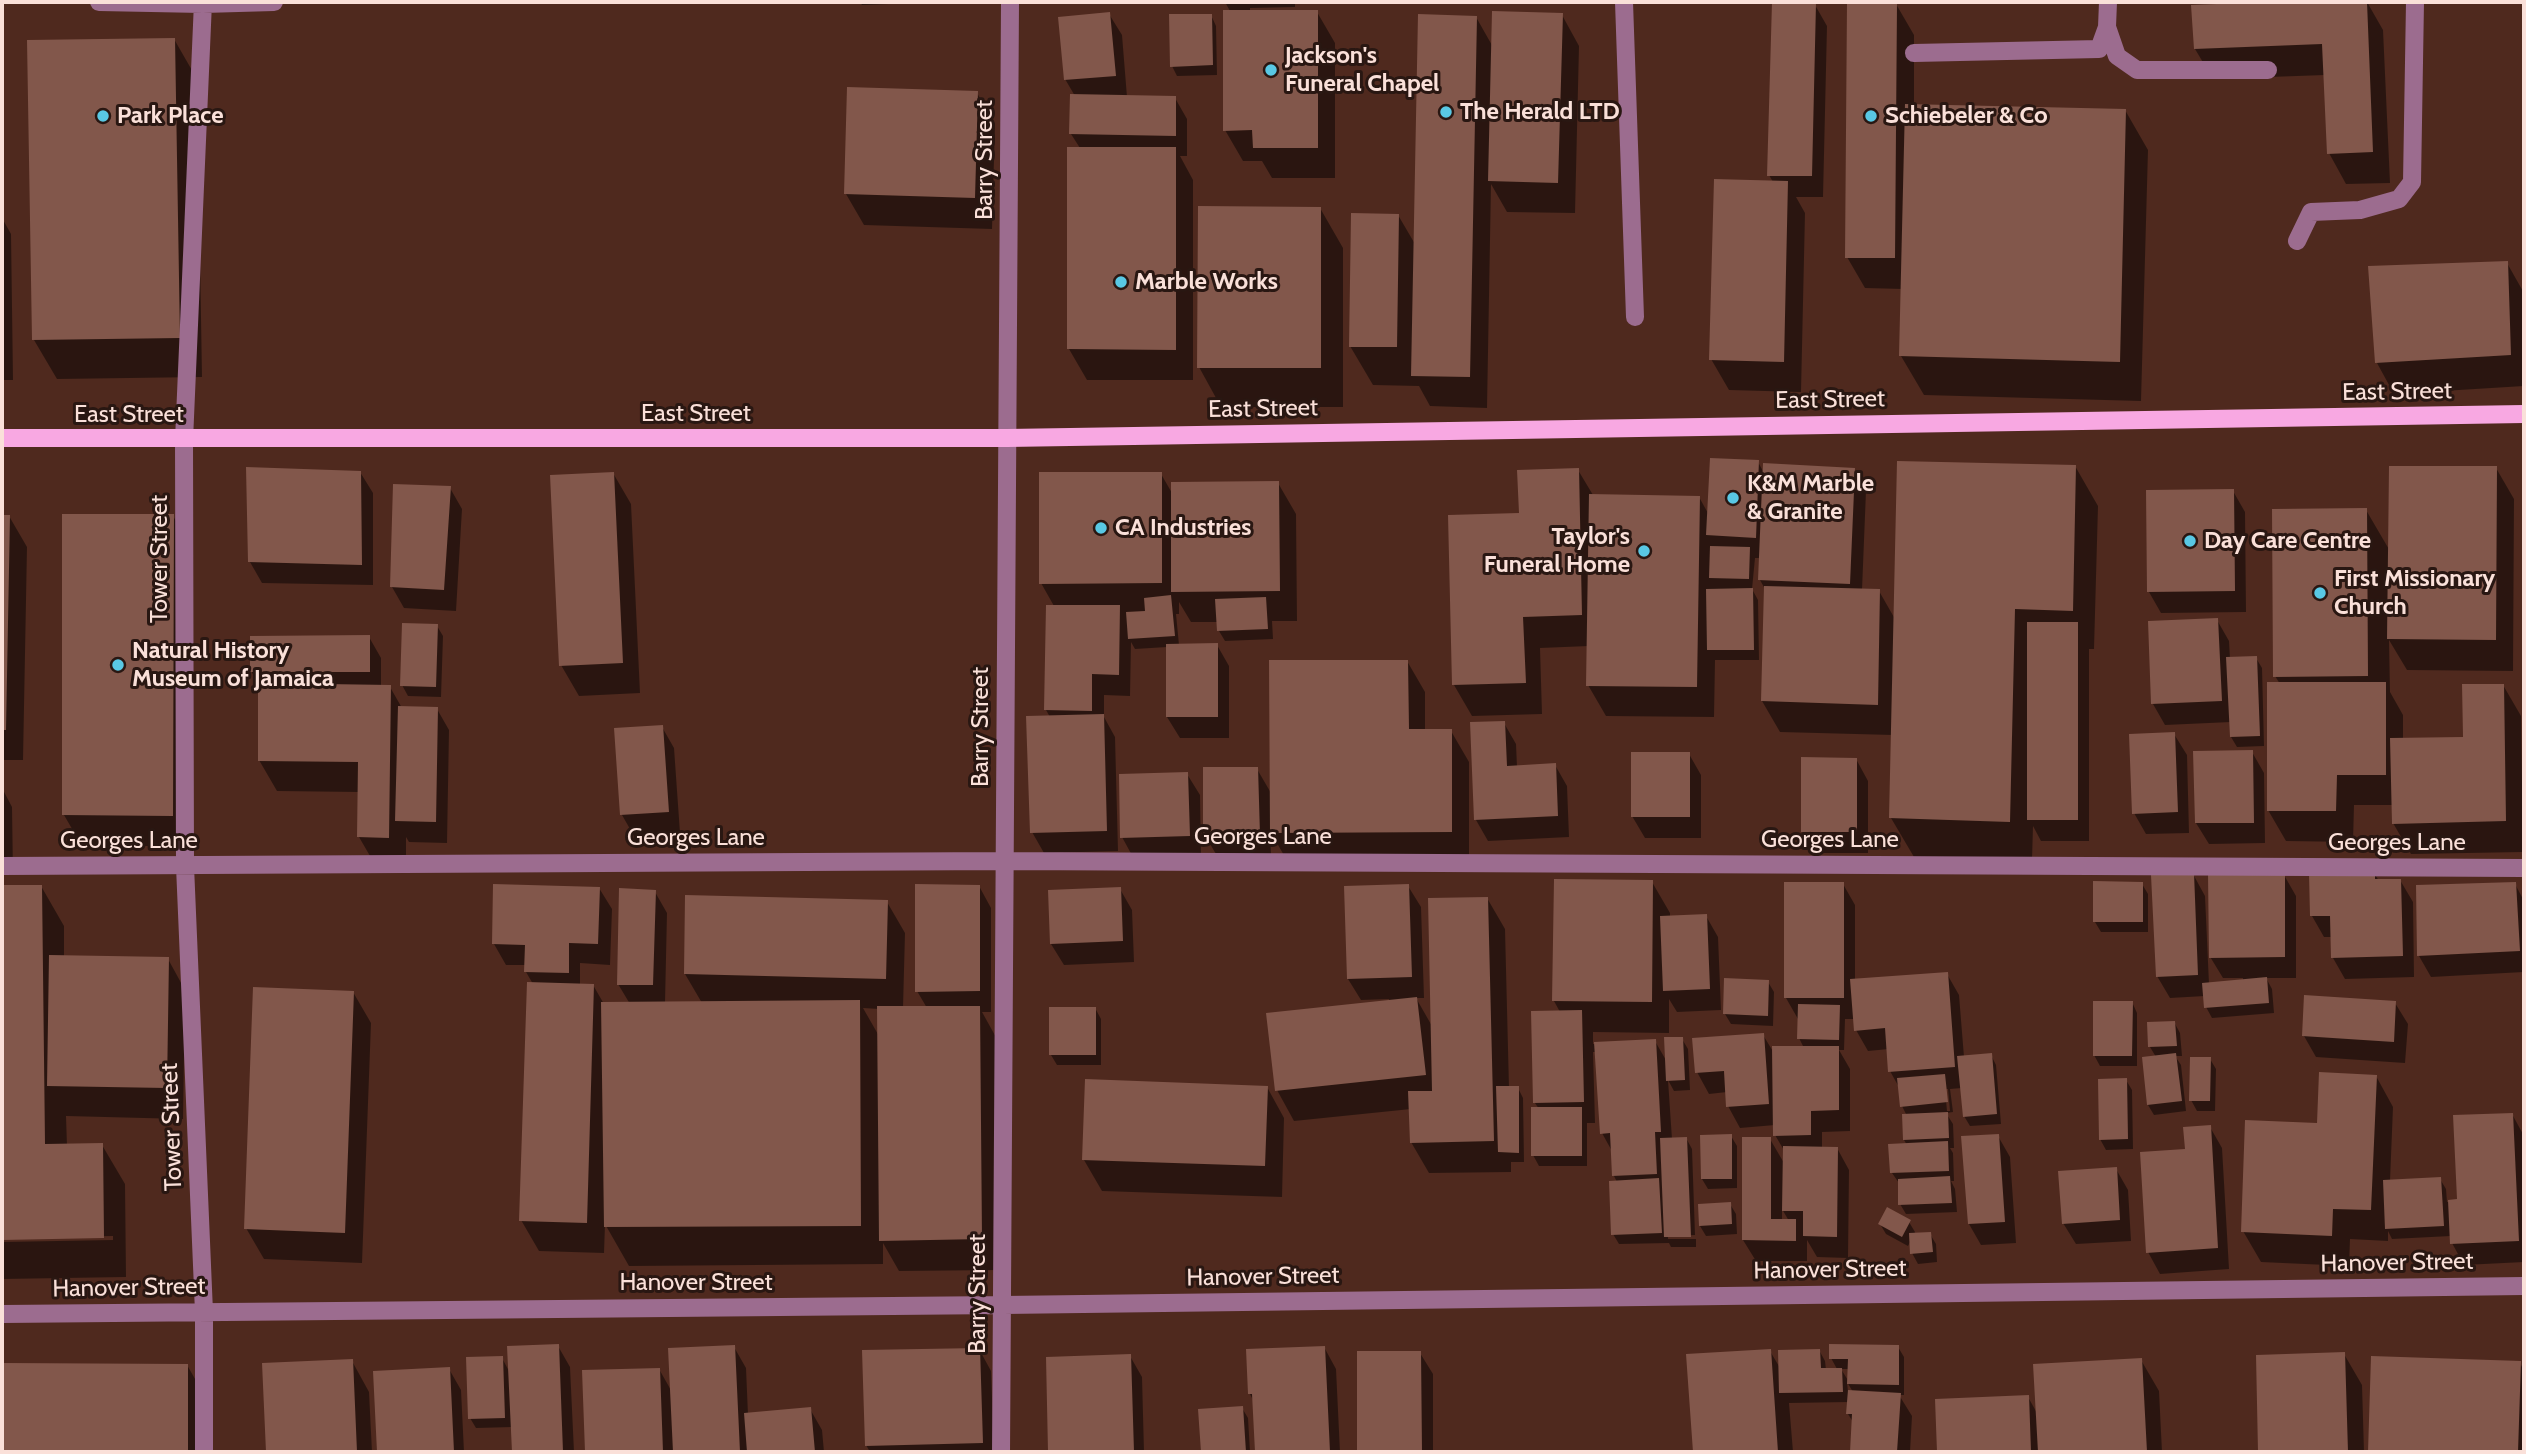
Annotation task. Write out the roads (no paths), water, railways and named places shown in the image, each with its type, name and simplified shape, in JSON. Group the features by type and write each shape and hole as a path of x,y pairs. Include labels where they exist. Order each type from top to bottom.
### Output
{"main road":[{"name":"East Street","path":"2,438 1007,438 2524,414"}],"street":[{"path":"99,2 274,2"},
{"name":"Barry Street","path":"1002,1452 1010,2"},
{"path":"1624,2 1635,317"},
{"path":"1914,53 2099,49 2107,27 2108,2"},
{"path":"2297,241 2311,212 2360,210 2399,199 2412,182 2415,2"},
{"name":"Tower Street","path":"203,3 184,439 185,866 204,1312 204,1452"},
{"path":"2107,27 2117,56 2137,70 2268,70"},
{"name":"Georges Lane","path":"2,866 1005,861 2524,868"},
{"name":"Hanover Street","path":"2,1314 1003,1305 2524,1286"}],"place":[{"name":"Jackson's Funeral Chapel","path":"1271,70"},
{"name":"The Herald LTD","path":"1446,112"},
{"name":"Park Place","path":"103,116"},
{"name":"Schiebeler & Co","path":"1871,116"},
{"name":"Marble Works","path":"1121,282"},
{"name":"K&M Marble & Granite","path":"1733,498"},
{"name":"CA Industries","path":"1101,528"},
{"name":"Day Care Centre","path":"2190,541"},
{"name":"Taylor's Funeral Home","path":"1644,551"},
{"name":"First Missionary Church","path":"2320,593"},
{"name":"Natural History Museum of Jamaica","path":"118,665"}]}
